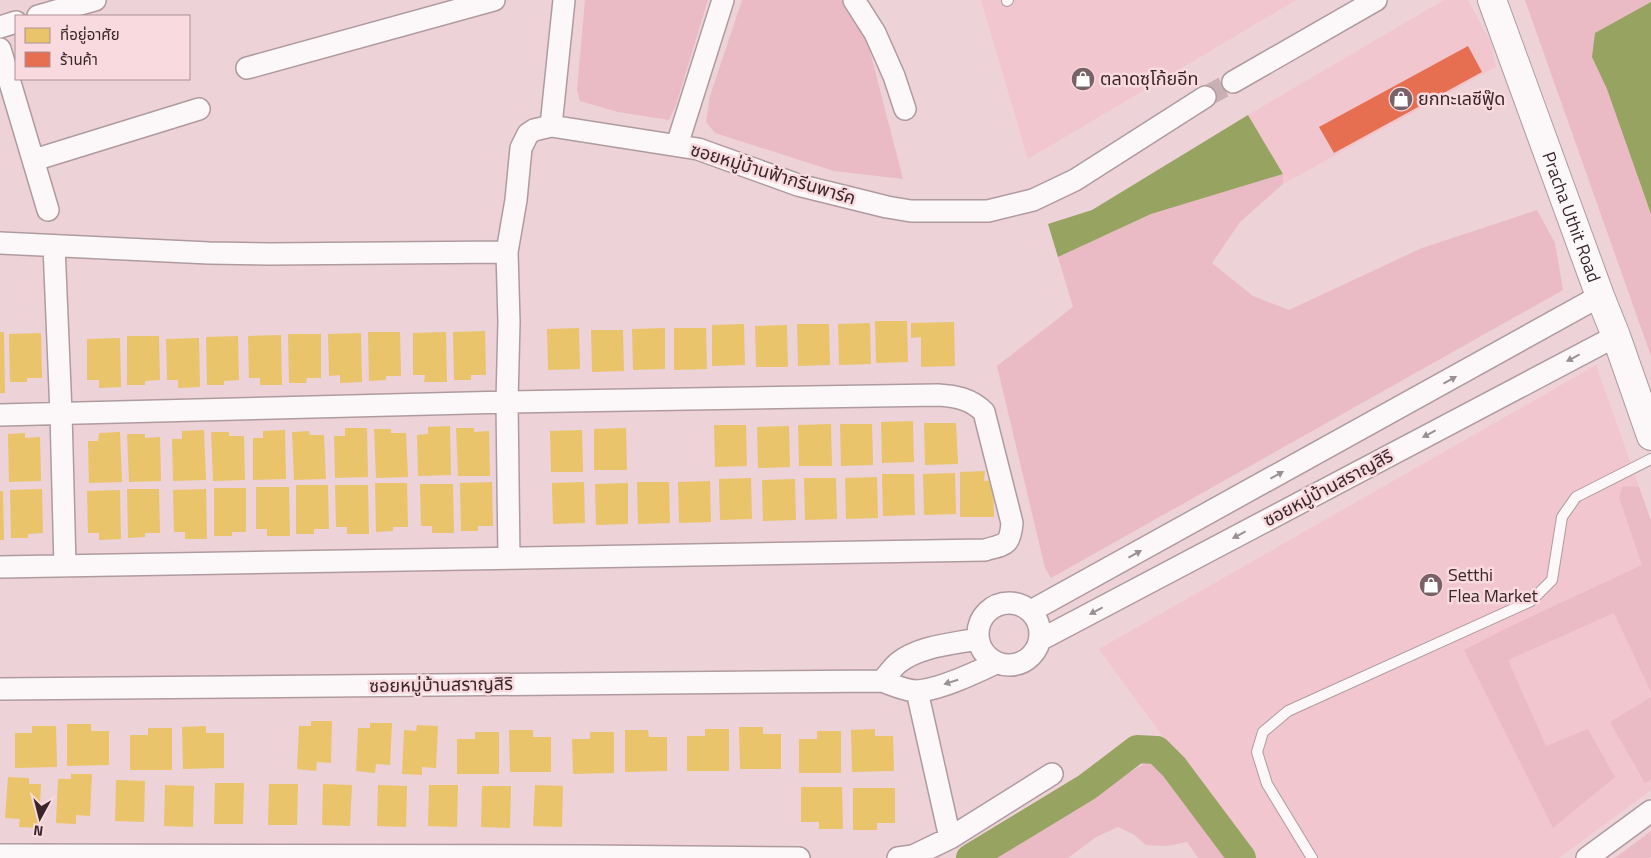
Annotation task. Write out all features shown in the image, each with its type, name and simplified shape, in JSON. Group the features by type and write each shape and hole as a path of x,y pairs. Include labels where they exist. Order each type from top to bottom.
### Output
{"main road":[{"name":"Pracha Uthit Road","path":"1492,0 1651,436"}],"street":[{"path":"42,15 95,0"},
{"path":"247,68 494,0"},
{"path":"551,126 564,0"},
{"path":"677,145 723,0"},
{"path":"854,0 875,33 894,76 905,109"},
{"path":"1233,82 1376,0"},
{"path":"0,27 15,22"},
{"path":"0,49 48,210"},
{"name":"ซอยหมู่บ้านฟ้ากรีนพาร์ค","path":"509,558 507,402 509,322 507,252 516,200 521,148 528,134 534,130 551,126 698,149 798,185 887,207 911,211 988,211 1033,200 1075,180 1205,97"},
{"path":"34,160 199,108"},
{"path":"0,243 209,253 507,252"},
{"path":"54,246 65,566"},
{"name":"ซอยหมู่บ้านสราญสิริ","path":"1031,611 1600,296"},
{"name":"ซอยหมู่บ้านสราญสิริ","path":"0,689 882,681 903,689 917,691 961,679 996,663 1013,665 1022,662 1030,657 1040,640 1616,336"},
{"path":"0,416 507,402 951,396 977,404 984,412 1012,523 1011,536 1004,544 985,550 0,567"},
{"path":"996,663 986,656 980,648 978,638 981,620 987,612 995,607 1014,604 1031,611 1040,630 1040,640"},
{"path":"882,681 898,664 913,654 978,638"},
{"path":"917,691 950,838"},
{"path":"898,858 914,856 950,838 1052,774"},
{"path":"1587,858 1651,811"},
{"path":"0,855 799,858"}],"lane":[{"path":"1312,858 1267,784 1257,752 1263,732 1288,711 1531,601 1552,580 1562,517 1576,497 1651,459"}],"shaded area":[{"path":"585,0 708,0 676,105 669,120 618,112 580,101 577,90"},
{"path":"742,0 842,0 864,28 903,179 834,171 715,133 706,122 710,96"},
{"name":"ตลาดซุโก้ยอีท","path":"981,0 1296,0 1028,159"},
{"path":"1444,0 1468,0 1491,43 1496,67 1283,184 1283,174 1248,115"},
{"path":"1525,0 1651,0 1651,356"},
{"path":"1651,2 1651,214 1607,89 1592,57 1595,33"},
{"path":"1248,115 1283,174 1151,214 1058,257 1048,224 1092,210"},
{"path":"1283,174 1283,184 1240,222 1212,263 1253,296 1289,310 1422,248 1537,210 1555,243 1563,290 1051,578 1045,568 997,366 1073,307 1058,257 1151,214"},
{"name":"Setthi Flea Market","path":"1596,365 1651,521 1651,790 1559,858 1251,858 1099,649"},
{"path":"1623,486 1639,487 1651,521 1651,692 1614,613 1508,660 1546,746 1588,729 1615,777 1553,828 1464,650 1642,565 1619,497"},
{"path":"1651,697 1651,779 1645,783 1610,722"},
{"path":"1152,759 1226,858 1198,858 1187,842 1166,846 1146,845 1133,834 1118,827 1096,837 1068,858 987,858"},
{"path":"1651,831 1651,857 1615,858"}],"building: ที่อยู่อาศัย":[{"path":"875,321 907,321 908,362 876,363"},
{"path":"954,322 955,366 921,367 921,337 911,338 911,323"},
{"path":"870,323 871,364 839,365 838,324"},
{"path":"744,324 745,365 712,366 712,325"},
{"path":"797,324 829,324 830,365 798,366"},
{"path":"787,325 788,367 756,367 755,326"},
{"path":"579,328 580,369 548,370 547,329"},
{"path":"665,328 665,369 633,370 632,329"},
{"path":"674,328 706,328 707,369 674,370"},
{"path":"591,330 623,330 624,371 592,372"},
{"path":"485,331 486,375 471,375 471,380 454,380 453,332"},
{"path":"0,332 4,332 5,393 0,393"},
{"path":"368,332 400,332 401,376 386,376 386,380 369,381"},
{"path":"446,332 447,382 424,382 425,375 413,375 413,333"},
{"path":"41,333 42,378 27,378 27,382 10,382 9,334"},
{"path":"361,333 362,382 340,383 340,375 329,376 328,334"},
{"path":"288,334 321,334 321,378 307,378 306,383 289,383"},
{"path":"281,335 282,385 260,385 260,378 249,378 248,336"},
{"path":"127,336 159,336 160,380 145,381 145,385 127,385"},
{"path":"238,336 239,380 224,381 224,385 207,385 206,337"},
{"path":"120,338 121,387 99,388 99,380 87,380 87,339"},
{"path":"199,338 200,387 178,388 178,380 167,380 166,339"},
{"path":"913,421 914,462 882,463 881,422"},
{"path":"924,423 956,423 958,464 925,465"},
{"path":"831,424 832,466 799,466 798,425"},
{"path":"840,424 872,424 873,465 841,466"},
{"path":"714,425 746,425 747,466 715,467"},
{"path":"450,426 451,475 418,476 417,435 428,434 428,427"},
{"path":"789,426 790,467 758,468 757,427"},
{"path":"345,428 367,428 368,477 335,478 334,436 345,436"},
{"path":"456,428 474,428 474,432 489,431 490,476 458,476"},
{"path":"626,428 627,470 594,470 594,429"},
{"path":"374,429 391,429 391,433 406,433 408,477 376,478"},
{"path":"204,430 206,480 173,481 172,439 182,439 182,431"},
{"path":"285,430 286,479 253,480 253,438 263,438 263,431"},
{"path":"582,430 583,472 551,472 550,431"},
{"path":"309,431 310,435 324,435 326,479 294,480 292,432"},
{"path":"120,432 122,482 89,483 88,441 98,441 99,433"},
{"path":"211,432 229,432 229,436 244,436 245,480 213,481"},
{"path":"25,433 25,438 40,437 41,481 9,482 8,434"},
{"path":"127,434 145,434 145,438 160,437 161,481 129,482"},
{"path":"985,471 984,481 993,480 994,517 960,517 960,472"},
{"path":"955,473 956,514 924,515 923,474"},
{"path":"882,474 914,474 915,515 883,516"},
{"path":"877,477 878,518 846,519 845,478"},
{"path":"751,478 752,519 720,520 719,479"},
{"path":"804,478 836,478 837,519 805,520"},
{"path":"795,479 796,520 763,521 762,480"},
{"path":"710,481 711,522 679,523 678,482"},
{"path":"492,482 493,526 478,526 478,531 461,531 460,483"},
{"path":"584,482 585,523 553,524 552,483"},
{"path":"637,482 669,482 670,523 638,524"},
{"path":"375,483 407,483 408,527 393,527 393,531 376,532"},
{"path":"628,483 628,524 596,525 595,484"},
{"path":"420,484 453,484 454,533 432,533 432,526 421,526"},
{"path":"296,485 328,485 329,529 314,529 314,534 296,534"},
{"path":"335,485 368,485 369,534 347,534 347,527 336,527"},
{"path":"256,487 289,487 290,536 267,536 267,529 256,529"},
{"path":"214,488 246,488 246,532 232,532 232,536 214,536"},
{"path":"42,489 43,533 28,534 28,538 11,538 10,490"},
{"path":"127,489 159,489 160,533 145,533 145,537 128,538"},
{"path":"206,489 207,539 185,539 185,532 174,532 173,490"},
{"path":"120,490 121,539 99,540 99,533 88,533 87,491"},
{"path":"0,491 3,491 4,540 0,540"},
{"path":"311,721 332,721 331,763 317,762 316,771 297,769 299,726 311,726"},
{"path":"370,723 392,723 390,765 376,764 375,773 356,771 358,728 370,728"},
{"path":"67,724 91,724 91,731 109,731 109,765 67,766"},
{"path":"417,725 438,726 436,768 422,767 422,775 402,774 404,730 416,731"},
{"path":"32,726 56,726 57,767 15,768 15,733 32,733"},
{"path":"206,726 206,733 224,733 224,768 183,769 182,727"},
{"path":"739,727 763,727 763,734 781,734 781,769 740,769"},
{"path":"148,728 172,728 172,770 130,770 130,735 148,735"},
{"path":"705,729 729,729 729,771 687,771 687,736 705,736"},
{"path":"875,729 875,736 893,736 894,771 852,772 851,730"},
{"path":"509,730 533,730 533,737 551,737 551,772 510,772"},
{"path":"625,730 648,730 649,737 667,737 667,771 625,772"},
{"path":"817,731 841,731 841,773 799,773 799,739 817,739"},
{"path":"475,732 499,732 499,774 457,774 457,739 475,739"},
{"path":"590,732 614,732 614,773 573,774 572,739 590,739"},
{"path":"71,774 92,774 90,816 76,815 76,824 56,823 58,779 71,779"},
{"path":"8,777 29,778 29,784 41,784 39,828 19,827 20,819 5,818"},
{"path":"116,780 145,781 144,822 115,821"},
{"path":"215,783 244,783 243,824 214,824"},
{"path":"269,784 298,784 297,825 268,825"},
{"path":"323,784 352,785 350,826 322,825"},
{"path":"165,785 194,786 193,827 164,826"},
{"path":"378,785 407,786 406,827 377,826"},
{"path":"429,785 458,785 457,827 428,826"},
{"path":"535,785 563,786 562,827 533,826"},
{"path":"482,786 511,786 510,828 481,827"},
{"path":"801,787 842,787 843,829 819,829 819,822 801,822"},
{"path":"853,788 895,788 895,823 877,823 877,830 853,830"}],"building: ร้านค้า":[{"name":"ยกทะเลซีฟู๊ด","path":"1468,46 1482,72 1334,153 1319,127"}],"waterway":[{"path":"970,858 1087,787 1137,749 1157,750 1174,767 1242,858"}],"tunnel":[{"path":"1205,97 1233,82"}],"place":[{"name":"ตลาดซุโก้ยอีท","path":"1083,79"},
{"name":"ยกทะเลซีฟู๊ด","path":"1401,99"},
{"name":"Setthi Flea Market","path":"1431,585"}]}
